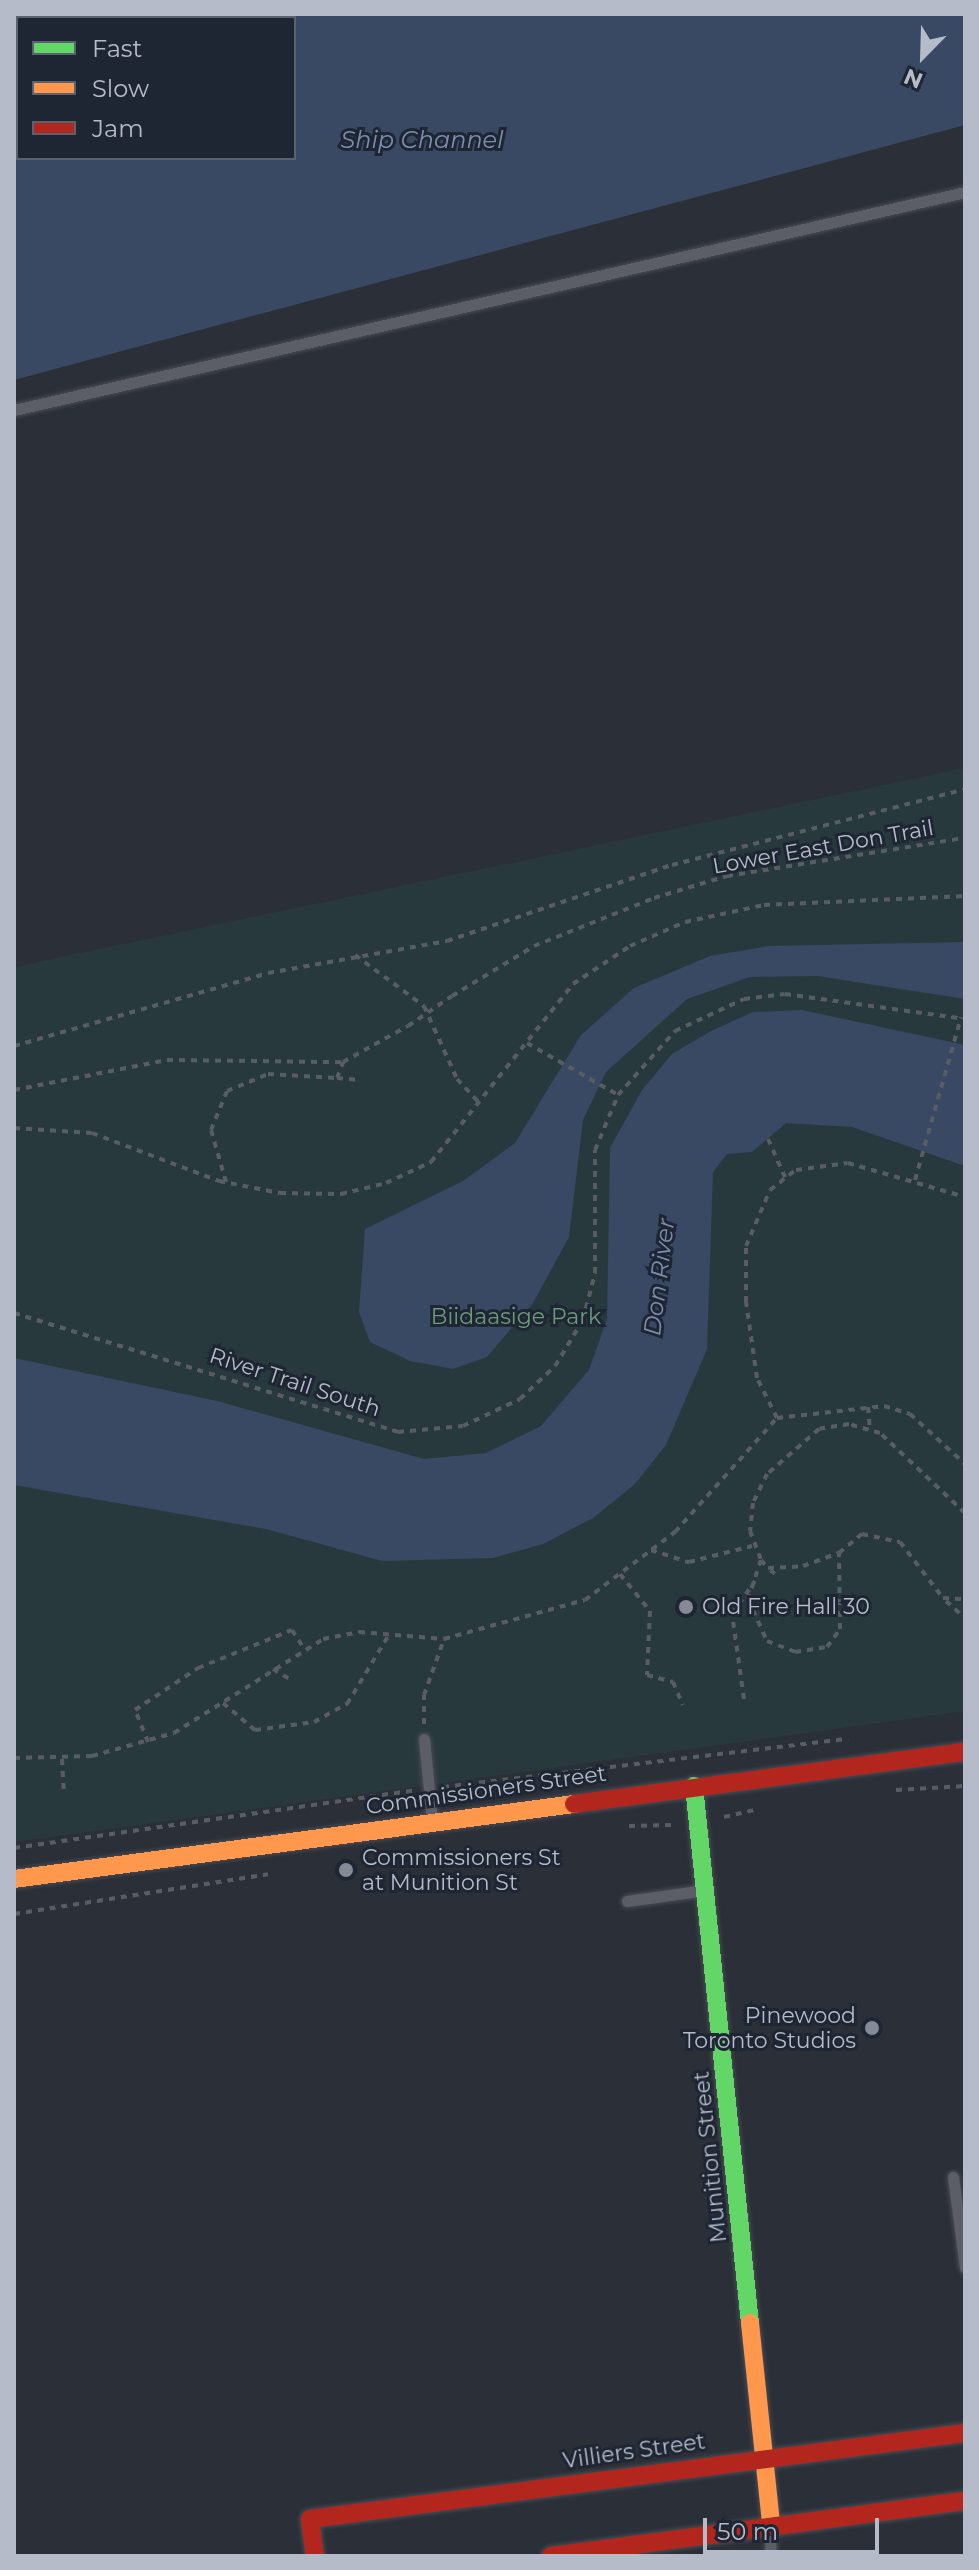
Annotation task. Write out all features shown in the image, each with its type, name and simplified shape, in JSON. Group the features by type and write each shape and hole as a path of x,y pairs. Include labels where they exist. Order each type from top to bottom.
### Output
{"street":[{"name":"Commissioners Street","path":"14,1879 965,1752"},
{"name":"Munition Street","path":"694,1786 768,2457 771,2522"},
{"name":"Villiers Street","path":"315,2556 310,2519 965,2433"},
{"path":"551,2556 771,2522 965,2501"}],"lane":[{"path":"14,410 965,192"},
{"path":"424,1739 432,1821"},
{"path":"627,1901 706,1890"},
{"path":"953,2177 965,2267"},
{"path":"770,2556 771,2522"}],"path":[{"path":"14,1046 353,954 447,941 672,865 965,789"},
{"name":"Lower East Don Trail","path":"14,1090 167,1060 343,1062 408,1026 534,946 654,898 727,876 965,838"},
{"path":"14,1128 92,1133 226,1182 341,1194 386,1183 431,1162 573,984 685,922 764,905 965,896"},
{"path":"353,954 424,1006 457,1079 479,1104"},
{"name":"River Trail South","path":"14,1313 386,1429 463,1426 520,1399 555,1366 583,1320 595,1273 595,1150 615,1094 675,1031 744,999 825,996 963,1018"},
{"path":"915,1180 963,1018"},
{"path":"527,1043 615,1094"},
{"path":"337,1078 343,1062"},
{"path":"226,1182 211,1130 227,1091 268,1074 360,1080"},
{"path":"768,1139 785,1177"},
{"path":"777,1418 757,1378 746,1246 759,1203 785,1177 815,1164 848,1163 965,1197"},
{"path":"868,1407 870,1429"},
{"path":"14,1758 62,1759 148,1742 223,1703 303,1647 359,1632 444,1639 585,1600 651,1550 777,1418 868,1407 910,1414 965,1464"},
{"path":"779,1577 761,1560 752,1546 753,1503 793,1446 819,1429 870,1429 902,1450 965,1513"},
{"path":"768,1568 809,1565 839,1553 862,1534 900,1542 943,1598 965,1618"},
{"path":"651,1550 689,1562 752,1546"},
{"path":"761,1560 758,1578 748,1599 758,1632 786,1650 818,1651 840,1629 839,1553"},
{"path":"620,1574 650,1611 647,1675 673,1682 683,1705"},
{"path":"744,1699 732,1614 758,1578"},
{"path":"943,1598 965,1599"},
{"path":"148,1742 135,1710 198,1668 292,1630 303,1647"},
{"path":"223,1703 255,1730 314,1722 347,1704 390,1633"},
{"path":"424,1739 424,1695 444,1639"},
{"path":"273,1669 293,1681"},
{"path":"14,1848 431,1788 860,1738"},
{"path":"62,1759 64,1793"}],"green space":[{"name":"Biidaasige Park","path":"965,768 965,1711 14,1842 14,967"}],"water":[{"name":"Ship Channel","path":"14,14 965,14 965,125 14,380"},
{"path":"965,942 965,999 817,976 750,977 687,999 606,1072 583,1120 569,1237 533,1303 487,1357 453,1369 410,1361 370,1342 359,1312 365,1229 463,1181 515,1143 581,1035 634,988 710,956 770,946"},
{"name":"Don River","path":"802,1010 965,1045 965,1166 852,1127 786,1123 752,1152 727,1154 713,1172 707,1349 666,1445 635,1484 593,1518 543,1544 493,1558 382,1561 266,1529 14,1485 14,1358 217,1401 424,1459 486,1453 541,1426 589,1370 607,1319 610,1148 642,1090 672,1054 711,1031 753,1012"}],"traffic: fast":[{"path":"694,1786 750,2323"}],"traffic: slow":[{"path":"14,1879 574,1804"},
{"path":"750,2323 771,2522"}],"traffic: jam":[{"path":"574,1804 965,1752"},
{"path":"315,2556 310,2519 965,2433"},
{"path":"551,2556 965,2501"}],"place":[{"name":"Old Fire Hall 30","path":"686,1607"},
{"name":"Commissioners St at Munition St","path":"346,1870"},
{"name":"Pinewood Toronto Studios","path":"872,2028"}]}
